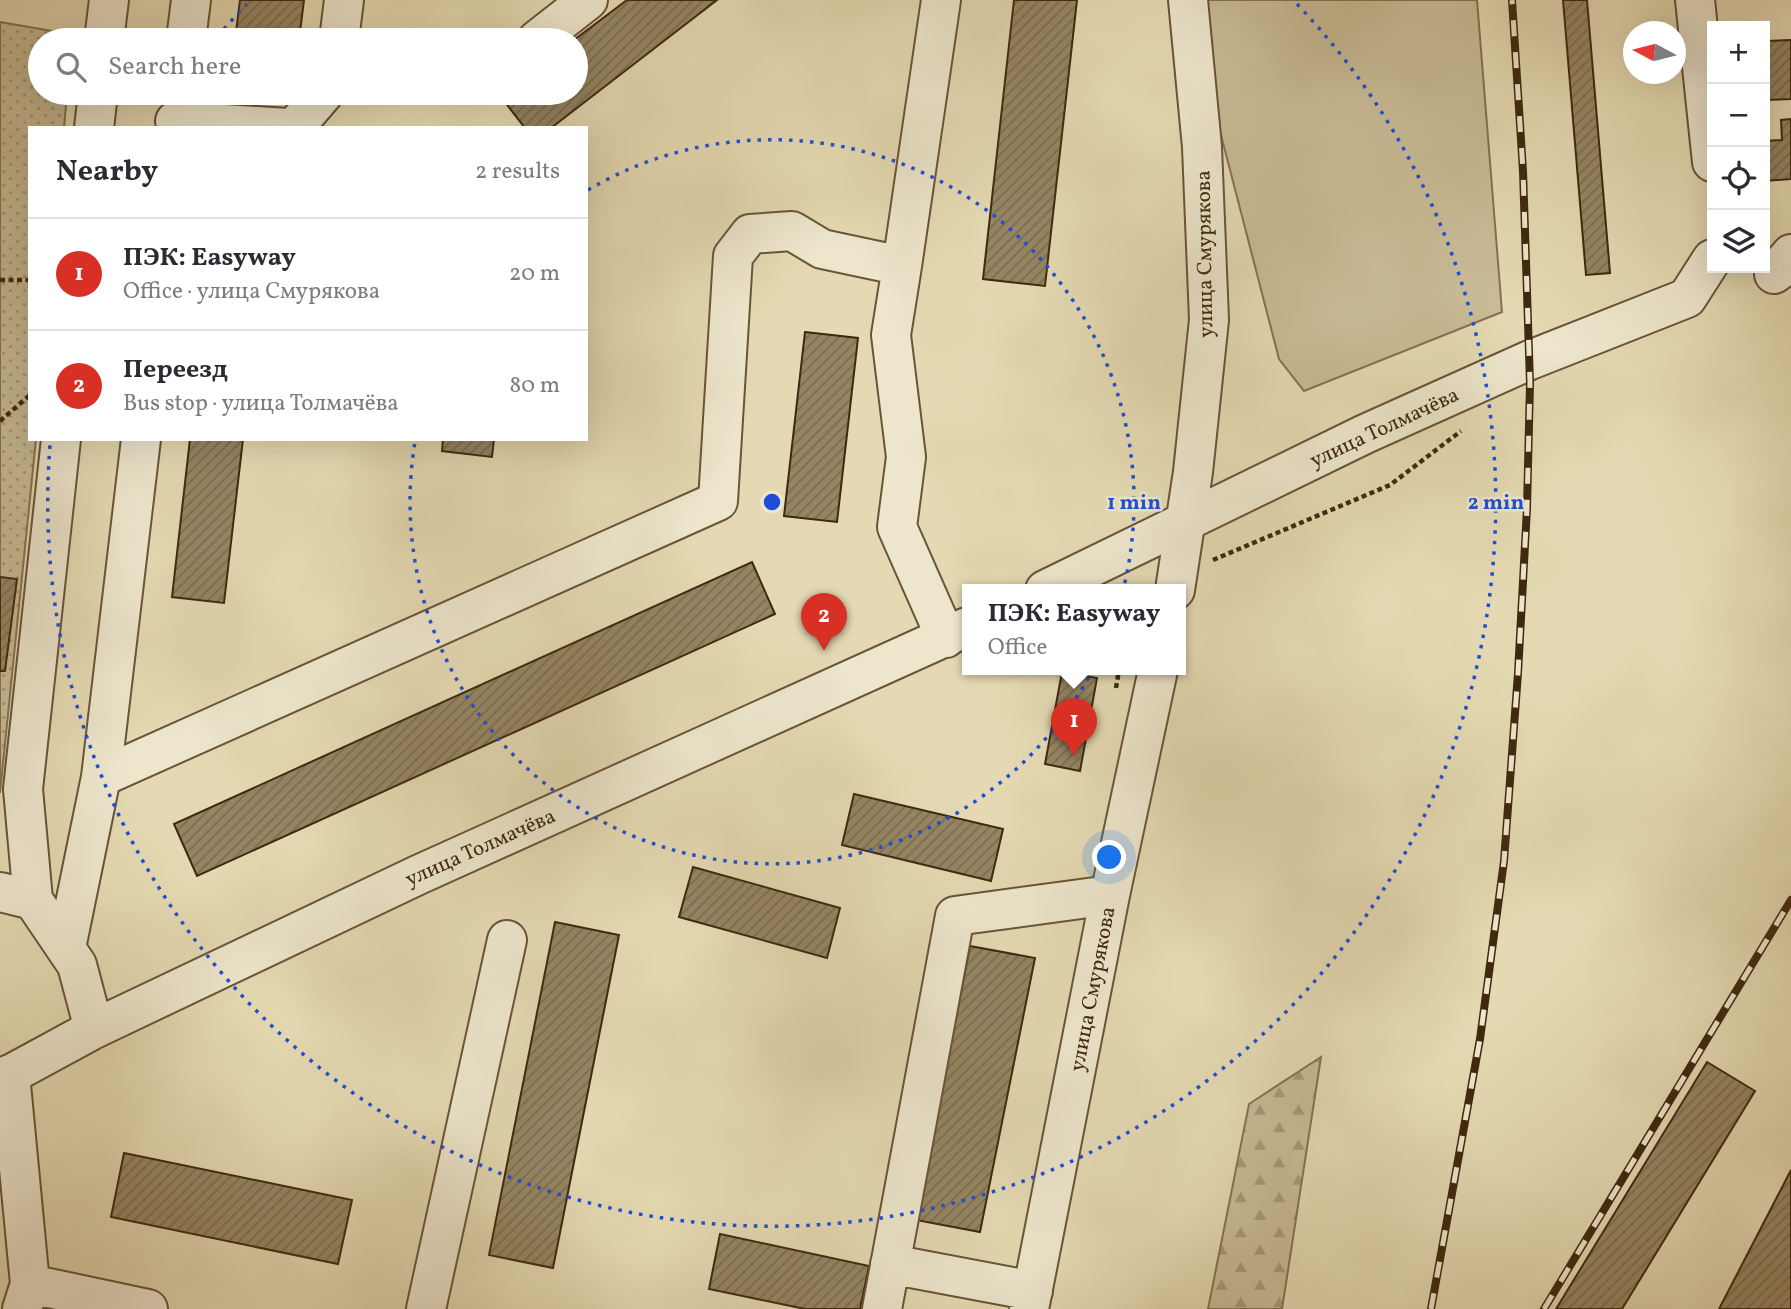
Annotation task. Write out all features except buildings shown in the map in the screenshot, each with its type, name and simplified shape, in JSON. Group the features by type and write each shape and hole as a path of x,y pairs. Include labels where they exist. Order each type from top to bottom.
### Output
{"street":[{"path":"106,28 109,0"},
{"path":"188,28 191,0"},
{"path":"341,28 344,0"},
{"path":"552,28 588,0"},
{"path":"941,0 891,335 906,457 897,527 956,633"},
{"name":"улица Смурякова","path":"1176,584 1193,472 1209,320 1202,147 1188,0"},
{"path":"1695,0 1710,147"},
{"path":"94,126 97,105"},
{"path":"296,126 314,105"},
{"path":"176,114 272,126"},
{"path":"101,777 718,501 733,256 750,234 792,232 822,248 902,266"},
{"name":"улица Толмачёва","path":"1057,584 1365,434 1503,372 1687,298 1707,267"},
{"path":"61,441 23,789 17,896 66,948 76,965 94,1029"},
{"path":"66,948 101,777 141,441"},
{"name":"улица Толмачёва","path":"5,1077 94,1029 418,875 956,633"},
{"name":"улица Смурякова","path":"1031,1300 1110,895 1157,675"},
{"path":"0,745 23,789"},
{"path":"882,1309 955,916 1110,895"},
{"path":"426,1309 507,940"},
{"path":"5,1077 26,1297 148,1309"},
{"path":"890,1264 1031,1300"}],"path":[{"path":"0,280 28,280"},
{"path":"0,421 28,397"},
{"path":"1209,562 1390,485 1464,429"}],"green space":[{"path":"1186,0 1477,0 1502,312 1304,391 1279,359"},
{"path":"0,22 35,28 28,28 28,105 66,105 64,126 28,126 28,441 36,441 0,793"},
{"path":"1321,1057 1282,1309 1208,1309 1249,1104"}],"railway":[{"path":"1431,1309 1480,1039 1504,861 1518,673 1527,508 1530,383 1523,171 1512,0"},
{"path":"1544,1309 1791,900"}],"place":[{"name":"Переезд","path":"824,651"},
{"name":"ПЭК: Easyway","path":"1074,756"}]}
